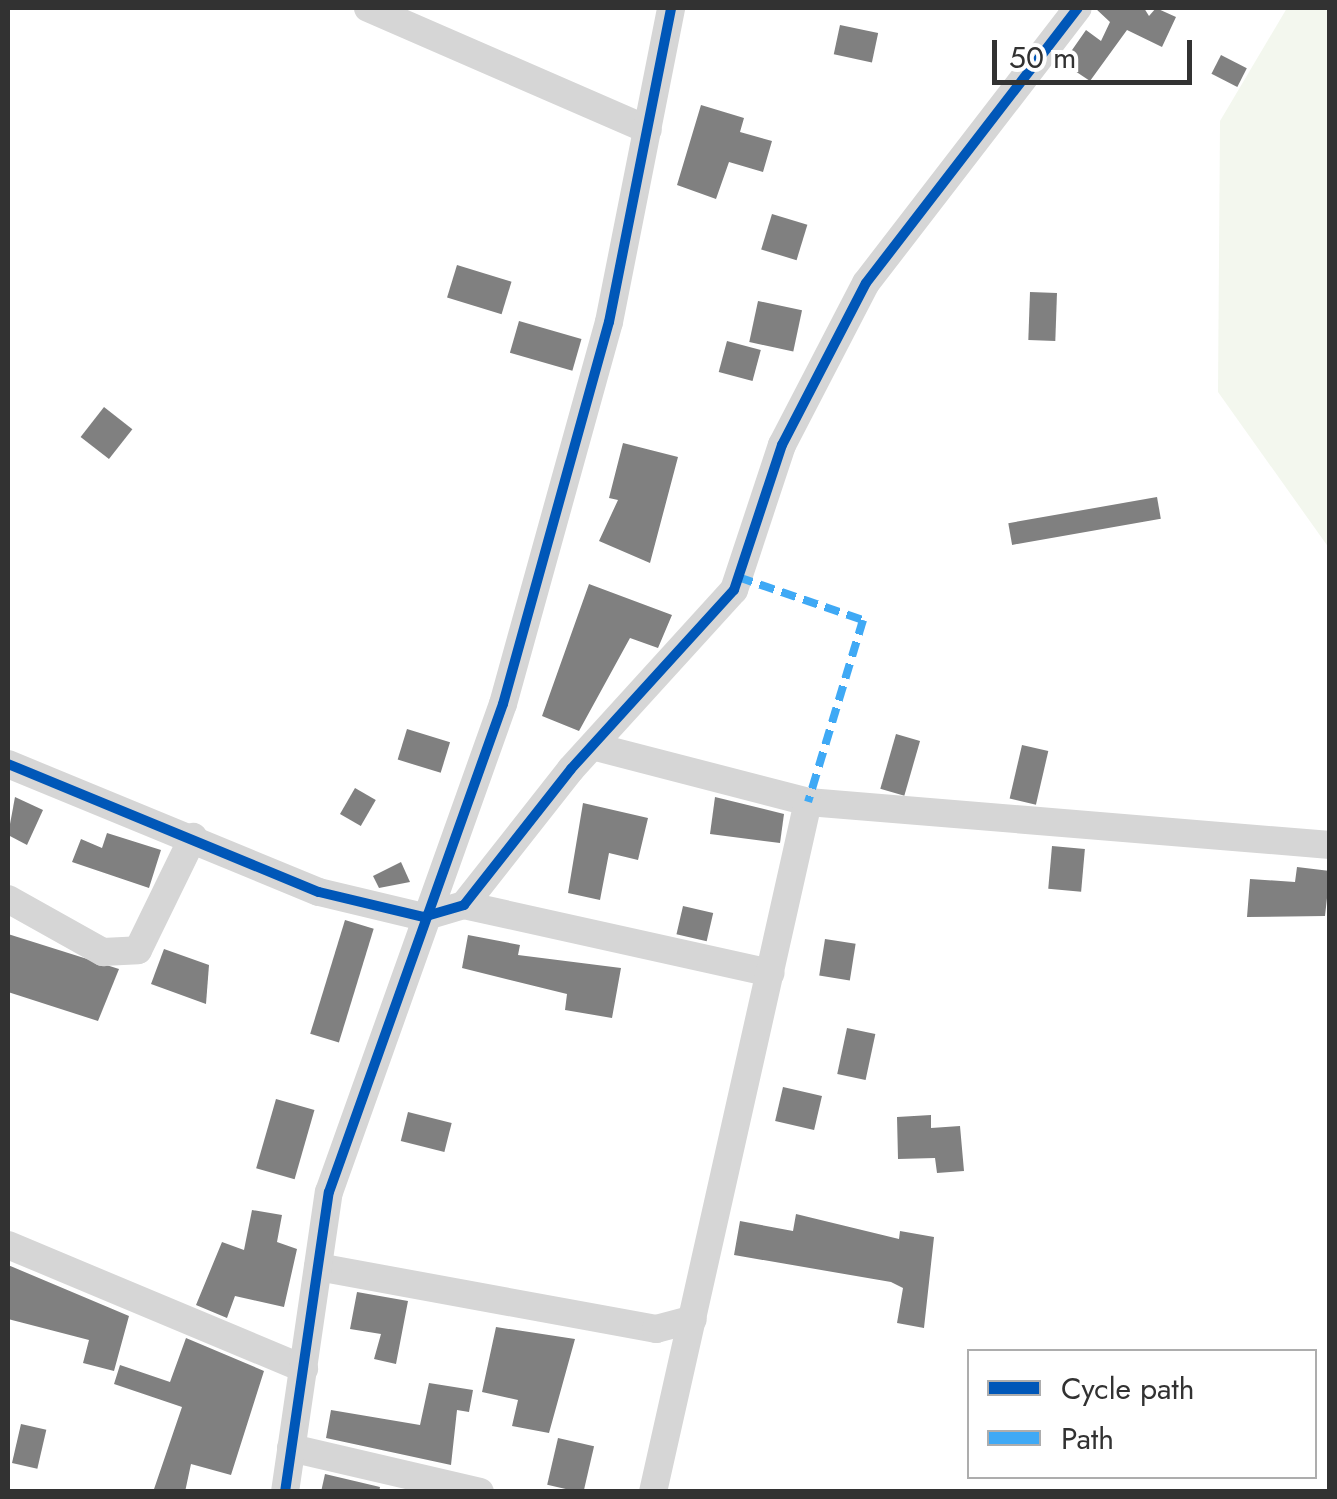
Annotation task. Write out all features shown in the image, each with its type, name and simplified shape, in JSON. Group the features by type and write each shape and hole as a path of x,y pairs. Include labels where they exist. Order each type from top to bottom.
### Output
{"street":[{"path":"368,8 648,130"},
{"path":"285,1492 329,1192 423,917 503,704 609,322 671,8"},
{"path":"464,905 734,590 782,445 866,283 1078,8"},
{"path":"596,747 808,802 1330,845"},
{"path":"8,764 193,836 318,892 423,917 464,905 770,974"},
{"path":"653,1492 808,802"},
{"path":"8,900 103,952 138,950 193,836"},
{"path":"8,1245 304,1369"},
{"path":"318,1267 656,1329 693,1319"},
{"path":"291,1448 480,1492"}],"shaded area":[{"path":"1287,8 1329,8 1329,548 1218,392 1220,121"}],"building":[{"path":"1095,8 1144,8 1149,16 1156,8 1176,17 1162,47 1127,30 1090,81 1063,63 1086,30 1101,41 1110,22"},
{"path":"840,25 878,33 872,62 834,54"},
{"path":"1221,55 1247,68 1237,87 1211,74"},
{"path":"701,105 744,118 740,132 772,141 763,172 729,162 716,199 677,185"},
{"path":"772,214 807,225 797,260 761,249"},
{"path":"457,265 512,282 502,314 447,298"},
{"path":"1030,292 1057,293 1055,341 1028,340"},
{"path":"758,301 802,310 793,351 749,342"},
{"path":"519,321 581,339 572,371 510,353"},
{"path":"727,341 761,350 753,381 719,372"},
{"path":"104,407 132,429 109,459 81,437"},
{"path":"623,443 678,457 650,563 599,541 618,500 609,498"},
{"path":"1157,497 1161,519 1012,545 1008,523"},
{"path":"589,584 672,615 658,648 630,638 579,731 542,716"},
{"path":"407,729 450,742 441,773 398,760"},
{"path":"896,734 920,741 904,796 880,789"},
{"path":"1022,745 1048,751 1036,805 1010,799"},
{"path":"355,788 376,800 361,826 340,814"},
{"path":"15,797 43,810 27,845 8,835"},
{"path":"715,797 784,814 780,843 710,834"},
{"path":"583,803 648,818 638,860 609,853 600,900 568,893"},
{"path":"107,833 161,850 149,888 72,862 81,839 102,848"},
{"path":"1052,846 1085,849 1081,892 1048,889"},
{"path":"401,862 410,882 379,888 373,876"},
{"path":"1297,867 1330,871 1325,916 1247,917 1250,879 1295,882"},
{"path":"683,906 713,913 707,941 676,934"},
{"path":"345,920 374,929 339,1043 310,1034"},
{"path":"8,934 119,969 98,1021 8,992"},
{"path":"468,935 520,945 518,955 621,968 612,1018 565,1010 567,994 462,968"},
{"path":"825,939 856,944 850,980 819,976"},
{"path":"164,949 209,965 206,1004 151,984"},
{"path":"847,1028 875,1034 866,1080 837,1074"},
{"path":"783,1087 822,1096 814,1130 775,1121"},
{"path":"276,1099 314,1110 295,1179 256,1168"},
{"path":"408,1112 452,1123 444,1152 401,1141"},
{"path":"931,1115 931,1128 960,1126 964,1171 937,1173 935,1158 898,1159 897,1117"},
{"path":"252,1210 282,1215 277,1242 297,1249 284,1307 235,1296 227,1318 196,1305 222,1242 244,1250"},
{"path":"796,1214 899,1239 900,1231 934,1237 924,1328 897,1323 903,1288 891,1282 734,1255 740,1221 793,1231"},
{"path":"8,1265 129,1316 114,1371 83,1363 89,1340 8,1319"},
{"path":"357,1292 408,1301 396,1364 374,1359 381,1334 350,1329"},
{"path":"496,1327 575,1339 549,1433 512,1426 518,1400 482,1392"},
{"path":"186,1338 264,1371 231,1475 191,1464 185,1492 153,1492 182,1407 114,1384 120,1365 170,1382"},
{"path":"429,1383 473,1390 469,1412 457,1410 451,1465 326,1438 331,1410 420,1425"},
{"path":"21,1424 46,1430 37,1469 12,1463"},
{"path":"558,1438 594,1446 584,1492 547,1485"},
{"path":"325,1474 380,1487 379,1492 321,1492"}],"marked path":[{"path":"738,577 863,620 808,802"}],"cycle path":[{"path":"285,1492 329,1192 503,704 609,322 671,8"},
{"path":"8,764 319,892 423,917 464,905 571,769 734,590 782,445 866,283 1078,8"}]}
